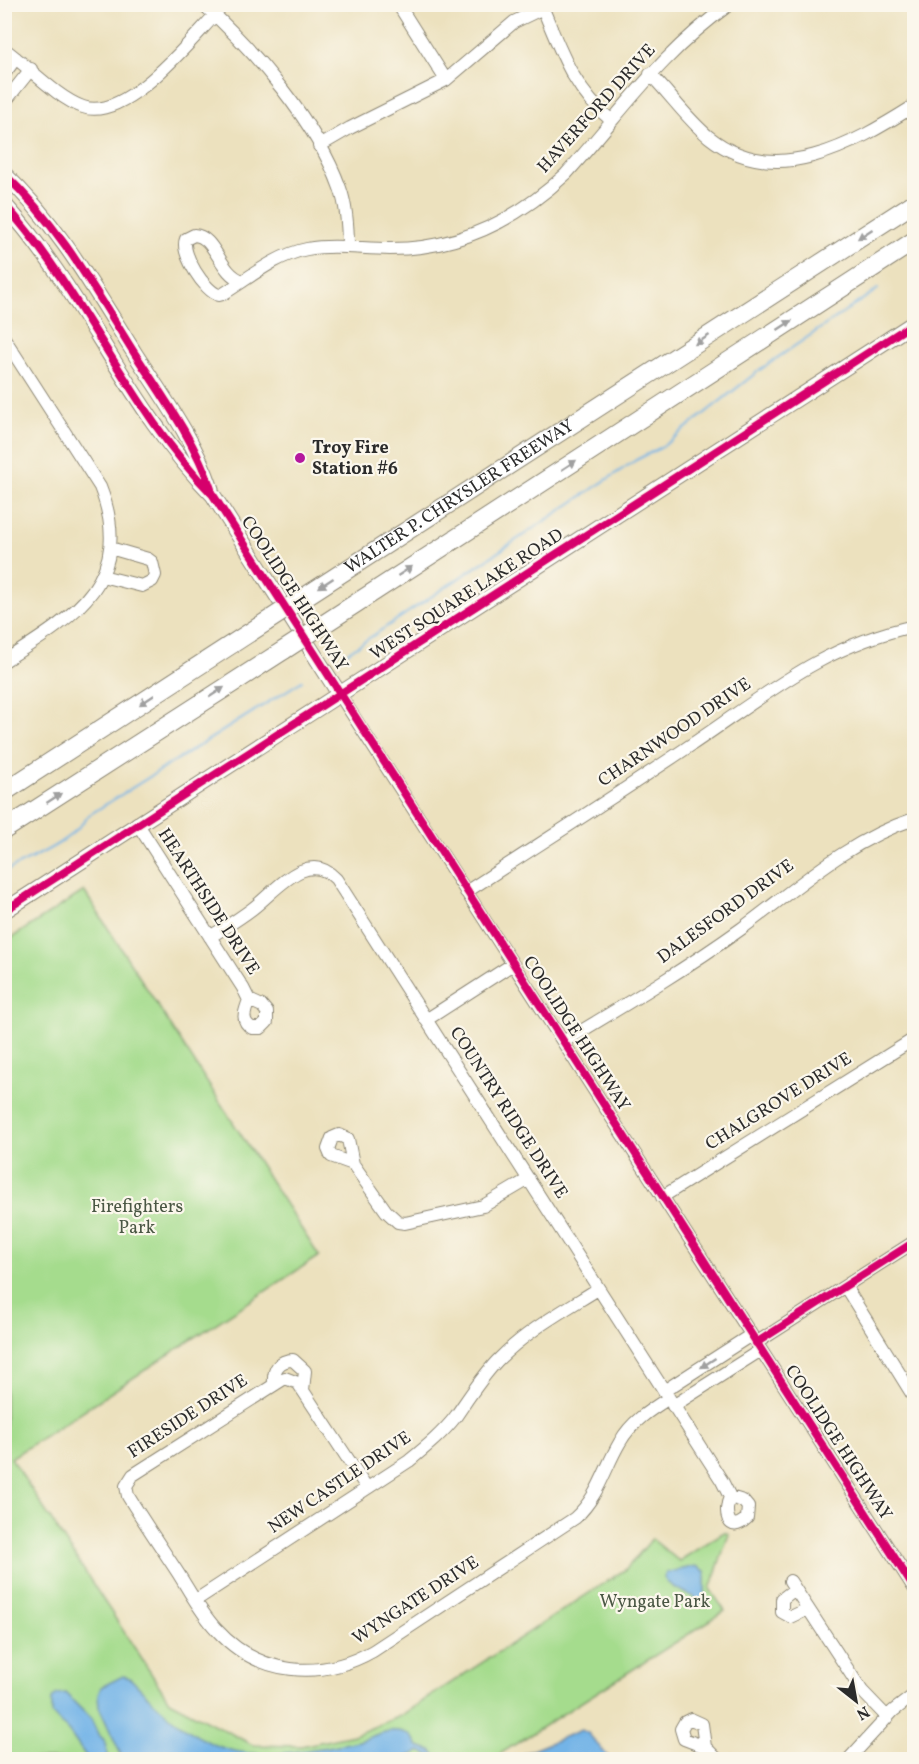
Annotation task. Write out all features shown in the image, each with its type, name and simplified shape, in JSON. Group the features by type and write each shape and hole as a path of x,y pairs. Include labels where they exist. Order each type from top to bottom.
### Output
{"highway":[{"name":"WALTER P. CHRYSLER FREEWAY","path":"4,792 915,203"},
{"name":"WALTER P. CHRYSLER FREEWAY","path":"4,830 915,241"}],"main road":[{"name":"COOLIDGE HIGHWAY","path":"4,174 53,227 76,260 169,407 205,471 213,495"},
{"name":"COOLIDGE HIGHWAY","path":"4,204 48,256 152,419 196,477 213,495 340,695"},
{"name":"WEST SQUARE LAKE ROAD","path":"4,911 137,823 912,330"}],"street":[{"path":"203,4 279,87 319,146 341,190 347,221 348,247"},
{"path":"398,4 446,80"},
{"name":"HAVERFORD DRIVE","path":"243,281 229,274 205,238 198,235 186,239 184,247 186,255 213,294 223,294 278,260 298,251 319,247 389,249 437,244 467,236 498,223 550,189 580,159 650,74 688,37 730,4"},
{"path":"319,146 446,80 514,22 542,6 578,85 611,120"},
{"path":"4,49 78,105 89,109 107,107 151,79 215,15"},
{"path":"4,74 16,58"},
{"path":"4,103 31,69"},
{"path":"650,74 708,137 737,154 768,161 797,160 826,152 876,129 915,106"},
{"path":"4,338 100,487 108,508 110,548 102,576 85,603 69,619 4,661"},
{"path":"102,576 142,586 152,581 155,575 152,562 148,559 110,548"},
{"name":"CHARNWOOD DRIVE","path":"466,892 692,744 794,674 847,647 915,626"},
{"name":"COOLIDGE HIGHWAY","path":"340,695 915,1588"},
{"name":"DALESFORD DRIVE","path":"563,1042 719,944 836,858 881,832 915,819"},
{"name":"HEARTHSIDE DRIVE","path":"137,823 249,1000"},
{"name":"COUNTRY RIDGE DRIVE","path":"210,937 250,911 297,872 311,867 324,869 336,879 730,1497"},
{"path":"426,1020 513,964"},
{"name":"CHALGROVE DRIVE","path":"662,1197 915,1039"},
{"path":"353,1164 392,1218 405,1223 483,1206 529,1179"},
{"path":"756,1343 915,1242"},
{"path":"845,1286 915,1397"},
{"name":"NEW CASTLE DRIVE","path":"195,1600 432,1443 455,1417 482,1378 520,1340 598,1289"},
{"name":"WYNGATE DRIVE","path":"669,1398 756,1343"},
{"name":"WYNGATE DRIVE","path":"126,1486 128,1496 195,1600 226,1640 264,1663 292,1670 315,1671 351,1662 373,1651 575,1518 597,1493 625,1434 640,1418 756,1343"},
{"name":"FIRESIDE DRIVE","path":"274,1383 274,1373 278,1365 293,1360 301,1364 305,1371 303,1390"},
{"name":"FIRESIDE DRIVE","path":"126,1486 133,1475 285,1378 291,1379 303,1390 367,1488"},
{"path":"808,1609 791,1617 782,1612 782,1599 793,1585 862,1691 887,1717"},
{"path":"848,1760 887,1717 915,1695"},
{"path":"705,1747 718,1760"}],"green space":[{"name":"Firefighters Park","path":"84,891 319,1256 11,1458 169,1701 253,1745 301,1746 354,1735 400,1716 626,1569 652,1539 679,1561 724,1532 729,1534 710,1589 725,1611 492,1759 5,1759 5,942"}],"water":[{"path":"696,1566 705,1571 705,1603 700,1604 693,1596 672,1586 664,1578 666,1573"},
{"path":"123,1676 130,1678 184,1727 208,1742 232,1750 257,1754 286,1753 359,1741 385,1732 397,1731 411,1735 418,1746 431,1750 439,1759 420,1751 400,1760 123,1759 99,1707 98,1695 101,1687"},
{"path":"65,1693 91,1719 98,1734 104,1740 109,1759 88,1759 69,1732 52,1714 52,1699 57,1694"},
{"path":"581,1730 588,1733 610,1759 518,1759 523,1754"}],"waterway":[{"path":"344,655 636,460 662,447 761,369 878,289"},
{"path":"4,872 61,842 89,815 302,681"}],"cycle path":[{"path":"4,174 42,215 76,260 178,420 211,489"},
{"path":"4,204 59,275 156,426 183,462 213,495 914,1588"},
{"path":"4,911 914,323"},
{"path":"756,1343 914,1242"}],"place":[{"name":"Troy Fire Station #6","path":"300,458"}],"park label":[{"name":"Wyngate Park","path":"655,1602"}]}
